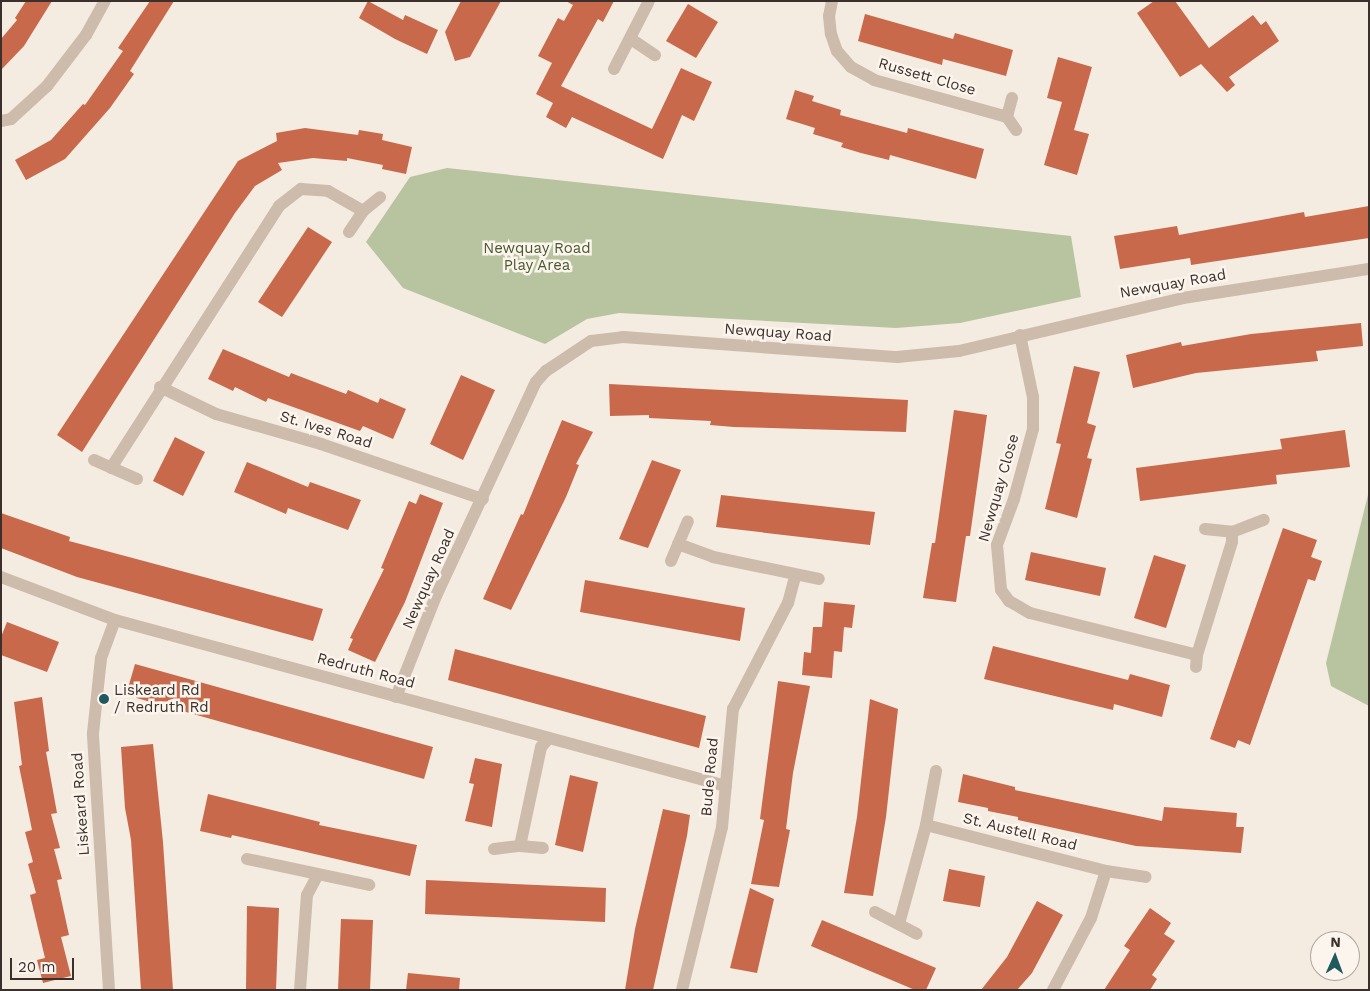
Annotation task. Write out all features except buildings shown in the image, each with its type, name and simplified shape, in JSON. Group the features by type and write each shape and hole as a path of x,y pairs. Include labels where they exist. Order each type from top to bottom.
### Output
{"street":[{"path":"1,121 11,119 47,86 86,36 105,1"},
{"path":"614,69 650,1"},
{"name":"Russett Close","path":"832,1 829,16 831,34 837,51 851,67 874,80 1007,117"},
{"path":"631,39 655,55"},
{"path":"1012,98 1007,117 1016,130"},
{"path":"111,468 160,387 279,206 301,189 328,192 363,211"},
{"path":"348,232 363,211 380,197"},
{"name":"Newquay Road","path":"396,697 436,596 483,499 536,382 546,371 590,341 623,337 897,357 959,352 1020,335 1182,298 1369,268"},
{"name":"Newquay Close","path":"1020,335 1033,397 1033,429 1014,499 996,545 1001,590 1009,602 1030,613 1197,661 1232,542 1232,532"},
{"name":"St. Ives Road","path":"160,387 216,414 321,444 483,499"},
{"path":"94,460 137,479"},
{"path":"1205,529 1232,532 1264,520"},
{"path":"671,562 688,521"},
{"path":"678,544 713,557 795,576 819,579"},
{"name":"Bude Road","path":"682,990 722,827 733,709 788,602 795,576"},
{"name":"Redruth Road","path":"1,577 114,620 726,786"},
{"name":"Liskeard Road","path":"109,990 93,733 101,658 114,620"},
{"path":"520,846 540,747 548,738"},
{"path":"899,924 926,825 936,771"},
{"name":"St. Austell Road","path":"926,825 1106,871 1146,877"},
{"path":"494,849 520,846 543,848"},
{"path":"247,859 318,876 369,885"},
{"path":"1053,990 1091,918 1106,871"},
{"path":"300,990 307,895 318,876"},
{"path":"875,912 917,934"}],"green space":[{"name":"Newquay Road Play Area","path":"447,168 1071,236 1081,297 960,323 896,328 619,313 587,319 545,344 403,288 366,242 410,177"},
{"path":"1369,491 1369,706 1331,686 1326,663"}],"place":[{"name":"Liskeard Rd / Redruth Rd","path":"104,699"}]}
